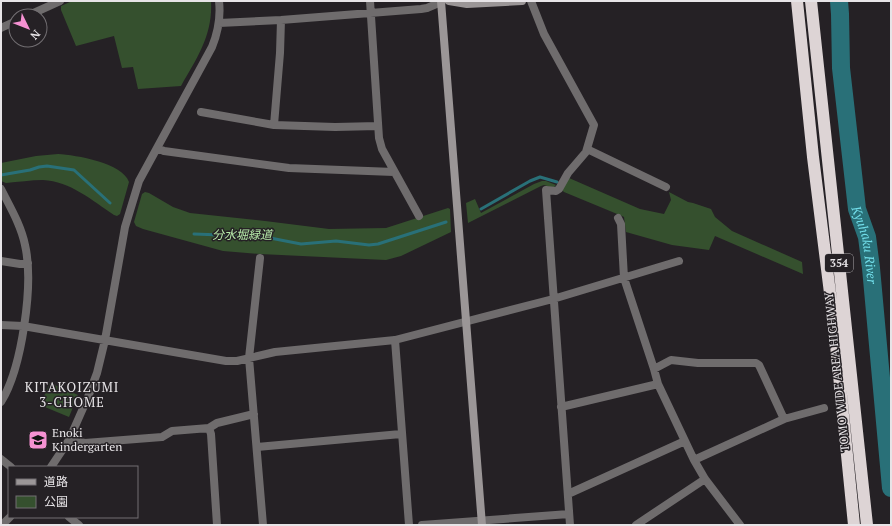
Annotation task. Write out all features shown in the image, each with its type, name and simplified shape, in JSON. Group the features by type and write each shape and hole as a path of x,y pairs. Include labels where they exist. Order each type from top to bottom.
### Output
{"highway":[{"name":"TOMO WIDE AREA HIGHWAY","path":"797,1 854,525"},
{"name":"TOMO WIDE AREA HIGHWAY","path":"810,1 867,525"}],"street":[{"path":"52,466 69,440 90,391 99,365 105,340 125,227 139,181 209,54 217,34 219,23 219,1"},
{"path":"370,1 379,138 382,149 419,216"},
{"path":"219,23 281,20 427,8 444,1 467,4 522,1"},
{"path":"444,1 481,523"},
{"path":"531,1 544,34 594,123 587,149 565,176 559,189 556,191 546,190 570,525"},
{"path":"43,8 55,2"},
{"path":"274,125 281,20"},
{"path":"201,112 274,125 335,127 378,126"},
{"path":"157,148 164,151 272,166 394,172"},
{"path":"587,149 666,187"},
{"path":"1,189 19,226 25,244 28,263 28,296 15,368 1,402"},
{"path":"618,218 621,224 624,278 658,384 694,460 705,479 740,525"},
{"path":"260,258 249,358 263,525"},
{"path":"1,261 20,264 28,263"},
{"path":"1,325 23,326 226,361 249,358 275,352 395,340 553,299 679,261"},
{"path":"395,340 409,525"},
{"path":"654,369 671,360 698,363 756,363 759,365 784,419"},
{"path":"561,407 658,384"},
{"path":"694,460 784,419 824,408"},
{"path":"69,440 86,443 162,437 172,431 209,428 217,423 254,414"},
{"path":"209,428 211,434 217,525"},
{"path":"256,447 402,434"},
{"path":"568,494 685,441"},
{"path":"1,458 10,466"},
{"path":"636,525 705,479"},
{"path":"422,525 481,523 569,514"},
{"path":"71,518 79,525"}],"green space":[{"path":"72,1 211,1 211,13 207,35 203,46 181,86 138,89 133,67 122,68 114,36 76,46 61,10 61,6"},
{"path":"58,154 98,161 109,165 125,175 129,182 120,214 117,216 114,215 81,193 53,181 38,180 6,183 1,181 1,163 36,156"},
{"path":"569,178 640,209 664,214 671,200 669,192 688,202 711,209 715,217 732,231 802,262 803,274 715,236 709,250 672,245 626,232 624,217 564,192 562,190"},
{"path":"542,181 556,185 553,188 544,185 541,186 468,223 466,203 475,199 481,213"},
{"name":"分水堀緑道","path":"145,192 173,207 190,213 329,229 386,228 448,208 450,209 451,232 401,256 386,260 223,251 136,226 134,222 142,194"},
{"path":"50,383 78,395 69,417 40,405"}],"waterway":[{"name":"Kyuhaku River","path":"839,1 841,68 857,209 867,237 871,268 891,488"},
{"path":"1,175 47,166 74,170 110,203"},
{"path":"481,209 530,181 540,177 557,182"},
{"path":"194,234 221,235 243,238 265,237 301,244 336,241 369,245 378,244 446,222"}],"place":[{"name":"Enoki Kindergarten","path":"38,440"}],"district":[{"name":"KITAKOIZUMI 3-CHOME","path":"72,394"}]}
